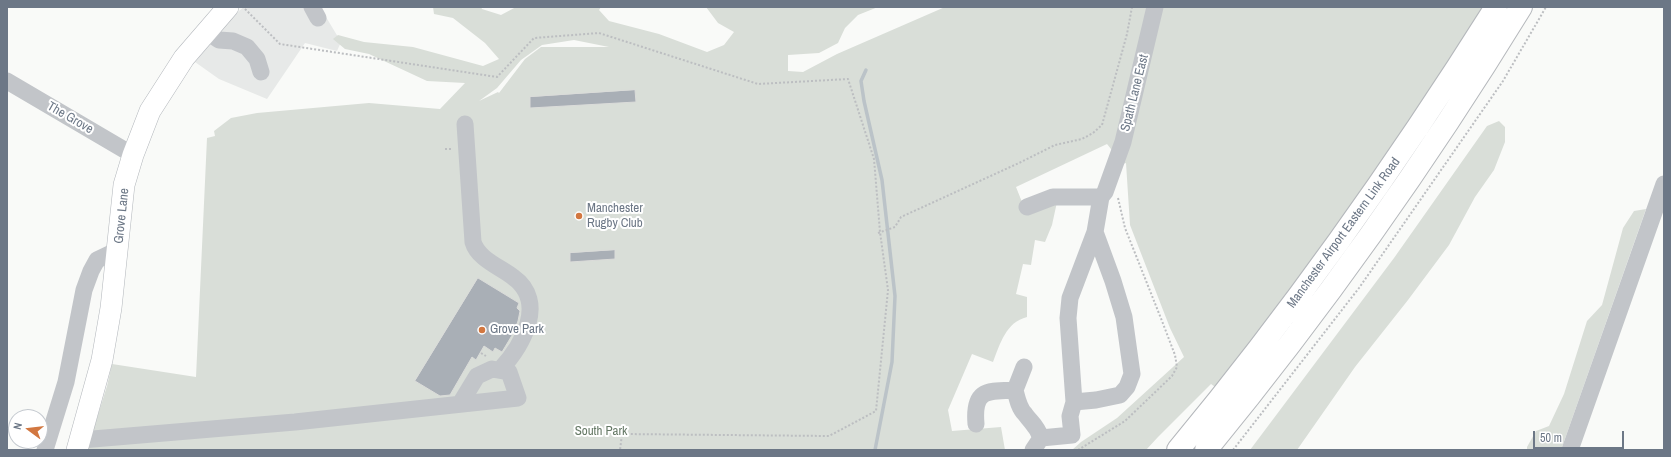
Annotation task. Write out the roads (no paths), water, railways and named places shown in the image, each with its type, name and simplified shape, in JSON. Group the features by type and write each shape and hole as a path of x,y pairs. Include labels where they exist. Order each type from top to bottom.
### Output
{"highway":[{"name":"Manchester Airport Eastern Link Road","path":"1178,450 1254,356 1349,228 1411,138 1496,7"},
{"name":"Manchester Airport Eastern Link Road","path":"1206,450 1270,371 1366,242 1428,151 1521,7"}],"main road":[{"name":"Grove Lane","path":"79,445 102,360 111,308 124,185 133,154 150,111 184,58 228,7"}],"street":[{"name":"Spath Lane East","path":"1037,444 1072,435 1070,416 1074,402 1068,318 1070,298 1095,232 1101,197 1105,192 1111,177 1122,142 1155,7"},
{"path":"206,32 220,40 233,41 247,47 257,59 261,72"},
{"name":"The Grove","path":"7,81 133,154"},
{"path":"465,124 473,242 475,248 502,270 514,277 524,288 530,302 530,318 523,338 511,358 500,370"},
{"path":"1570,450 1664,184"},
{"path":"1027,207 1053,197 1101,197"},
{"path":"1074,402 1096,400 1120,395 1126,387 1132,374 1124,318 1113,281 1095,232"},
{"path":"45,450 66,382 84,290 97,260 118,250"},
{"path":"1024,367 1015,390 1022,409 1037,427 1037,444"},
{"path":"79,445 518,398 509,372 492,369 477,376 460,404"},
{"path":"976,424 976,406 980,397 984,393 989,391 1015,390"}],"waterway":[{"path":"866,70 861,81 864,101 882,180 895,296 892,362 875,450"}],"place":[{"name":"Manchester Rugby Club","path":"579,216"},
{"name":"Grove Park","path":"482,330"}],"park label":[{"name":"South Park","path":"601,432"}]}
